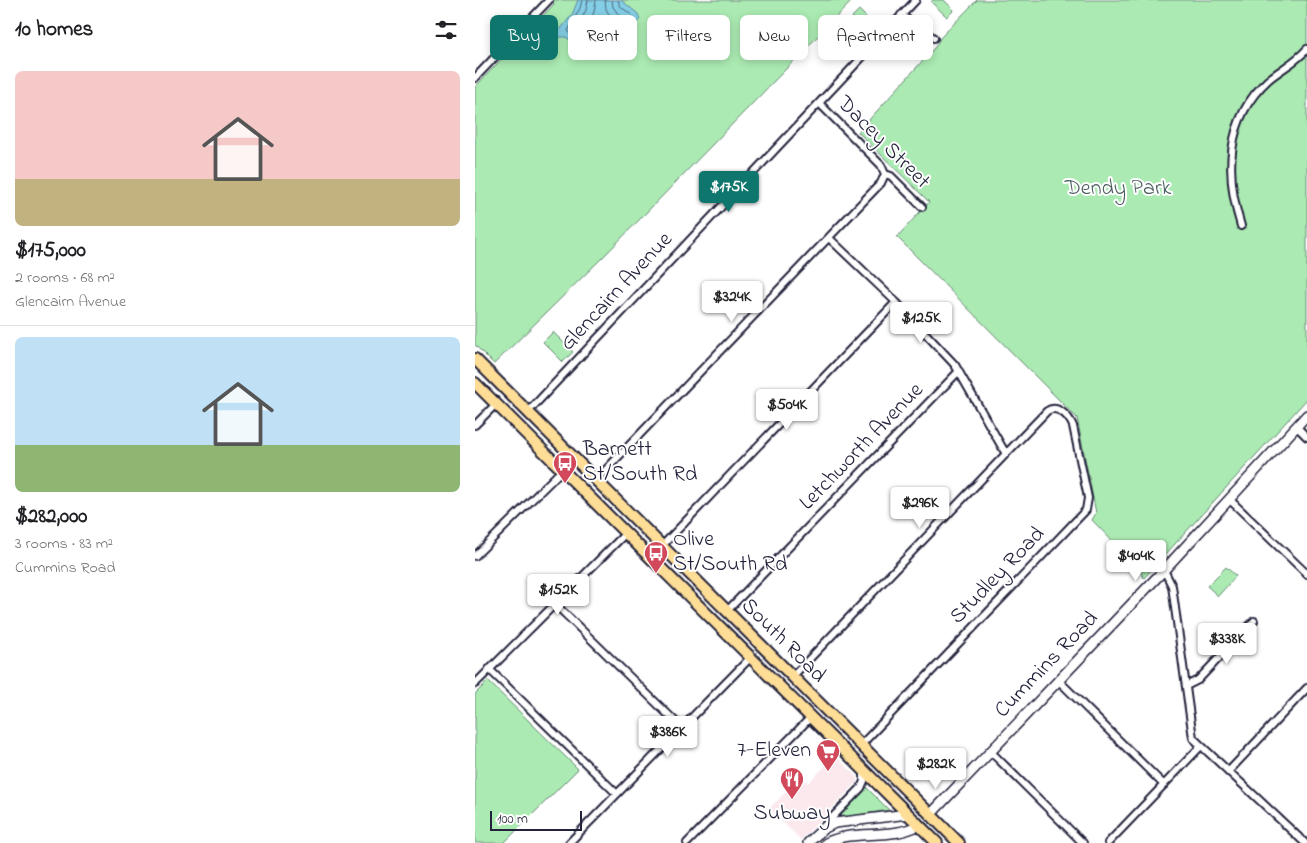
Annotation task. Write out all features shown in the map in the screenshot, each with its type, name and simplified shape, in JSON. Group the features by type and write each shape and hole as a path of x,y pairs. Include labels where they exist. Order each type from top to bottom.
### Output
{"main road":[{"name":"South Road","path":"475,360 727,611 859,746 930,811 959,843"},
{"name":"South Road","path":"475,383 937,843"},
{"name":"Cummins Road","path":"930,811 991,751 1164,570 1307,415"},
{"path":"626,533 638,522"},
{"path":"811,717 821,707"},
{"path":"877,782 887,772"},
{"path":"808,843 826,827 839,822 930,811"},
{"path":"826,843 853,835 897,834 919,825 930,811"}],"street":[{"path":"475,78 549,0"},
{"name":"Glencairn Avenue","path":"901,15 916,0"},
{"path":"1241,226 1230,178 1231,149 1239,123 1250,102 1264,84 1298,59 1307,49"},
{"name":"Glencairn Avenue","path":"528,412 859,60"},
{"name":"Dacey Street","path":"819,103 881,165 885,174 891,176 923,207"},
{"path":"596,480 881,183 885,174"},
{"path":"792,677 1007,454 959,371 896,302 829,238"},
{"path":"662,546 896,302"},
{"name":"Letchworth Avenue","path":"727,611 959,371"},
{"path":"475,425 496,404"},
{"name":"Studley Road","path":"859,746 1086,510 1089,501 1073,426 1057,409 1048,410 1007,454"},
{"path":"1297,427 1307,437"},
{"path":"475,556 562,470"},
{"path":"1230,500 1307,574"},
{"path":"475,684 626,533"},
{"path":"1164,570 1172,586 1192,736 1305,843"},
{"path":"555,604 682,728"},
{"path":"1186,686 1198,680 1254,621"},
{"path":"569,843 751,657"},
{"path":"489,669 617,794"},
{"path":"1058,680 1164,785"},
{"path":"1228,772 1307,688"},
{"path":"687,843 811,717"},
{"path":"1108,843 1201,746"},
{"path":"991,751 1083,843"},
{"path":"818,834 861,787 865,778 864,770"}],"shaded area":[{"path":"836,756 856,776 857,782 801,840 769,809 801,776 808,783"}],"green space":[{"path":"553,0 853,0 838,15 818,15 818,36 808,46 808,15 740,15 740,60 795,60 604,256 494,364 475,345 475,87 501,60 558,60 558,15 544,15 554,4"},
{"path":"933,0 944,0 954,10 947,17 931,2"},
{"name":"Dendy Park","path":"977,0 1307,0 1307,399 1144,578 1124,543 1119,548 1092,520 1096,513 1077,418 897,237 929,202 858,132 923,60 933,60 933,49 941,37"},
{"path":"859,10 864,15 854,15"},
{"path":"553,332 573,352 563,362 543,342"},
{"path":"1226,567 1236,576 1218,596 1207,586"},
{"path":"488,681 578,769 504,843 475,843 475,694"},
{"path":"866,787 889,810 835,819"}],"water":[{"path":"578,0 621,0 638,14 640,19 637,22 637,15 572,15"},
{"path":"568,20 568,39 558,37 558,32"}],"place":[{"name":"Barnett St/South Rd","path":"565,484"},
{"name":"Olive St/South Rd","path":"656,574"},
{"name":"7-Eleven","path":"828,772"},
{"name":"Subway","path":"792,800"}]}
